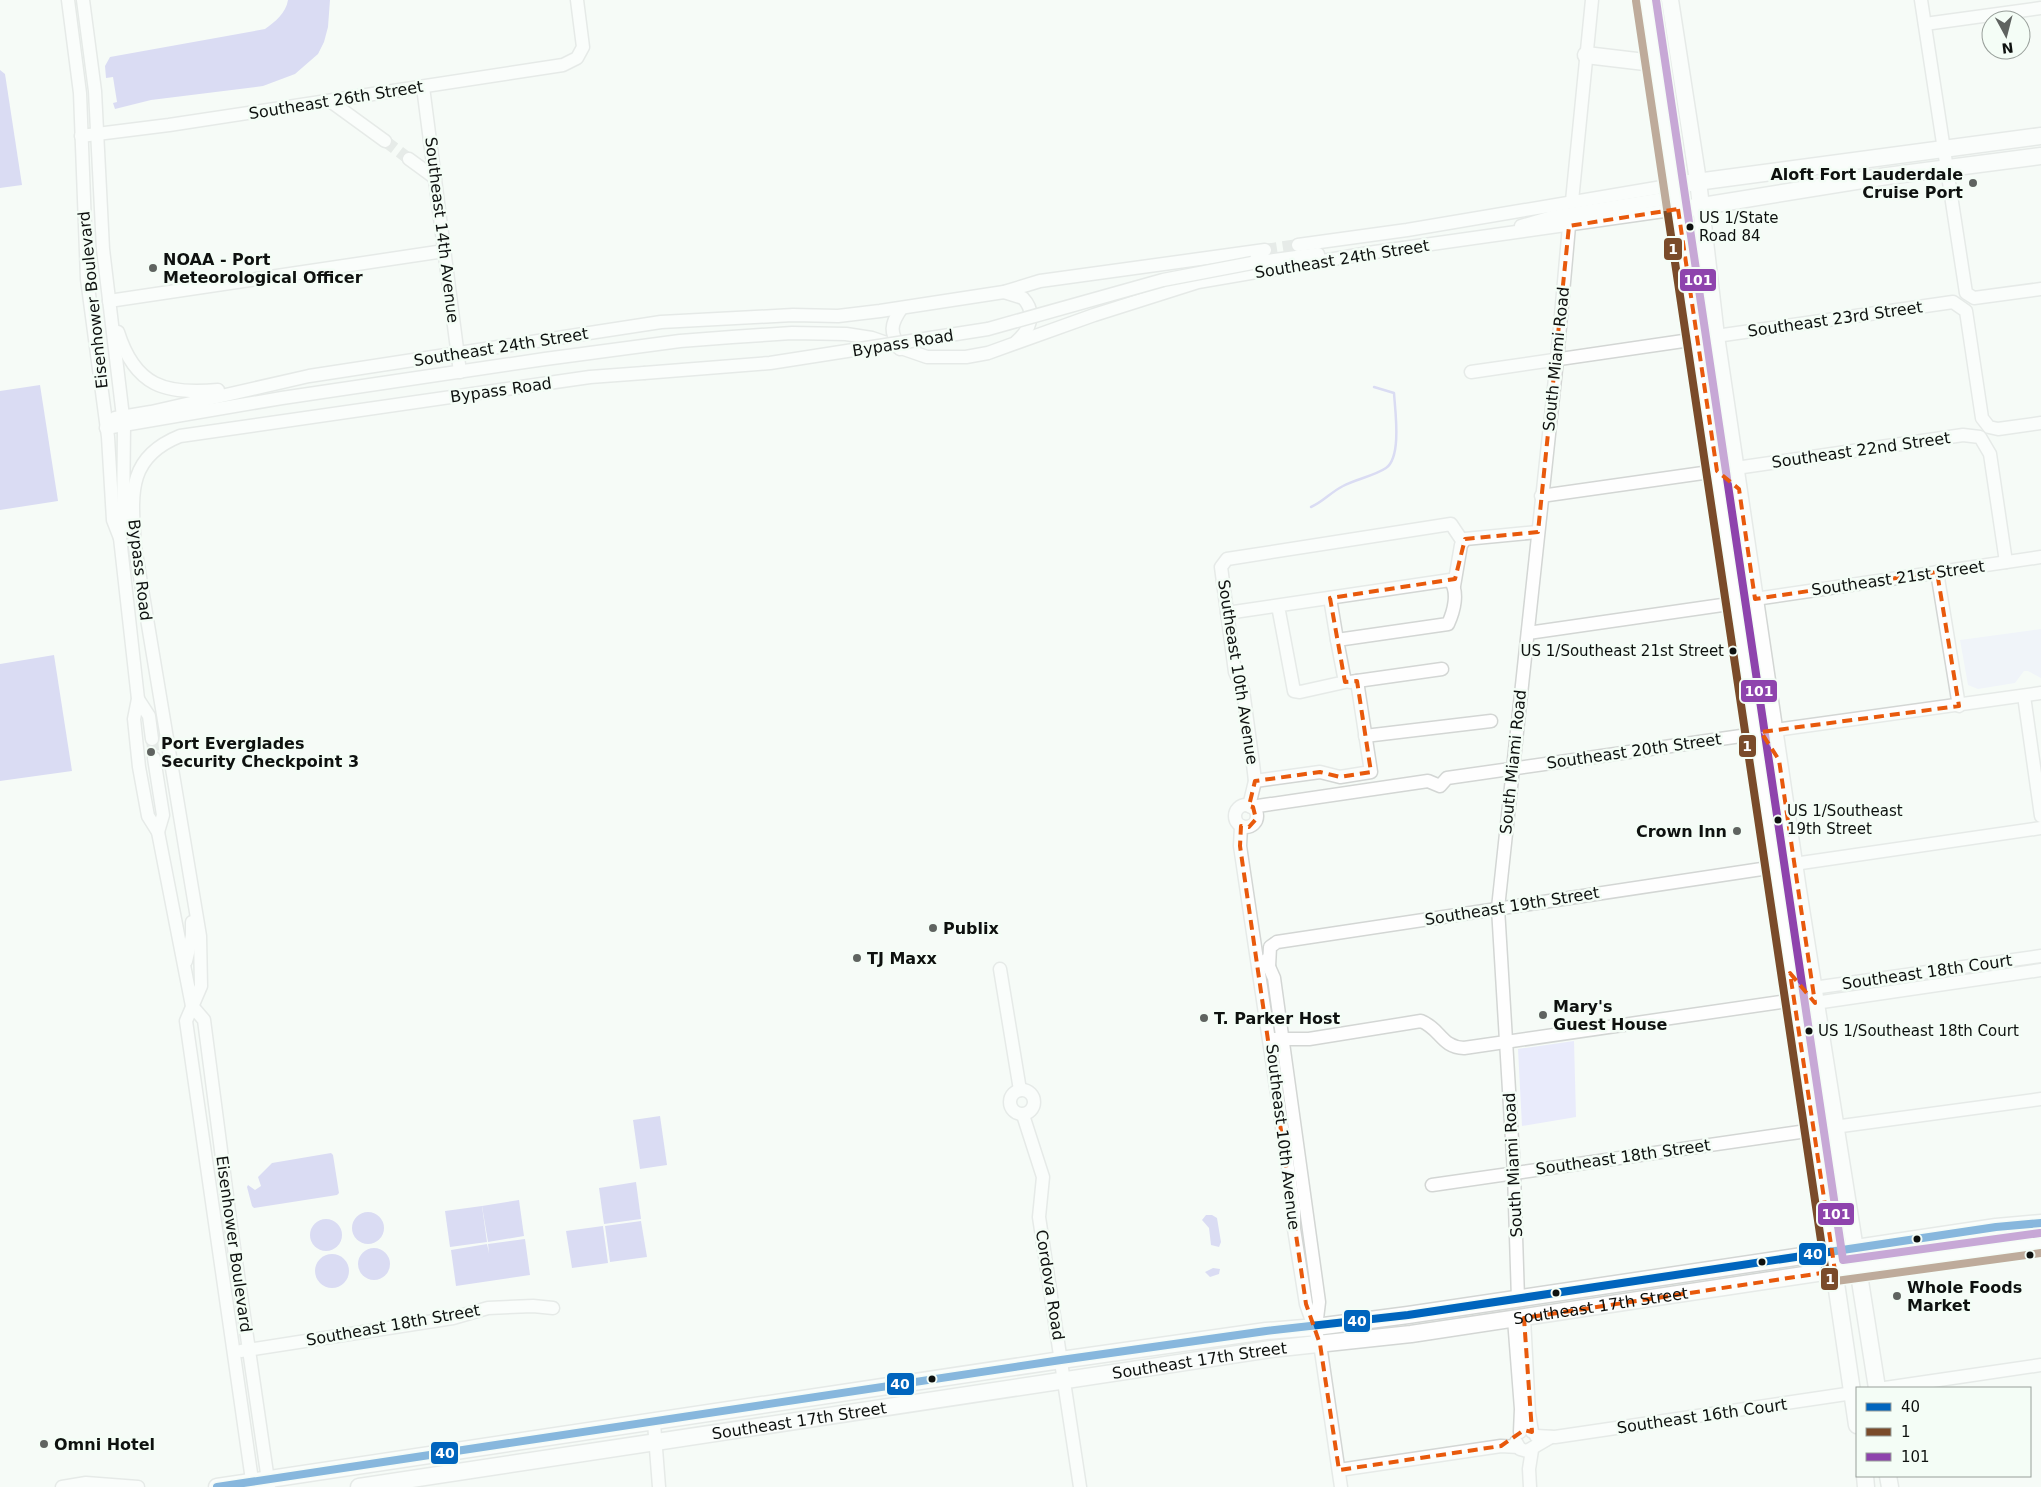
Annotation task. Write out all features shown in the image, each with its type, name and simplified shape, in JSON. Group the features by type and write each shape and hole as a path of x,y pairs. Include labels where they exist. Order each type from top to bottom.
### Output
{"main road":[{"path":"1646,0 1856,1417"},
{"path":"1670,0 1698,181 1716,336 1774,730 1834,1127 1877,1387"},
{"path":"1586,55 1645,62 1656,66"},
{"path":"1676,197 1698,181 2041,136"},
{"path":"1676,197 1701,206 1876,178 2041,156"},
{"path":"1713,449 1721,458 1736,468"},
{"path":"1716,471 1725,475 1739,489"},
{"path":"1752,710 1762,723 1774,730"},
{"path":"1755,734 1768,743 1779,760"},
{"path":"1791,976 1814,996"},
{"path":"1794,1000 1805,1006 1819,1025"},
{"name":"Southeast 17th Street","path":"217,1487 269,1483 458,1451 654,1423 1061,1360 1266,1331 1316,1327 1518,1299 2038,1222"},
{"path":"1965,1232 1967,1252"},
{"name":"Southeast 17th Street","path":"359,1487 1272,1349 1492,1322 1857,1267 2041,1243"},
{"path":"1492,1322 1506,1312 1518,1299"},
{"path":"889,1407 917,1382"},
{"path":"861,1411 885,1399 890,1394 891,1386"},
{"path":"410,1478 416,1469 424,1464 458,1451"}],"street":[{"name":"Eisenhower Boulevard","path":"68,0 78,74 88,279 106,424 113,520 120,538 138,699 134,719 139,767 148,816 158,832 192,1006 204,1020 248,1350 269,1483"},
{"name":"Eisenhower Boulevard","path":"83,0 99,135 100,212 124,421 123,524 120,538"},
{"name":"Southeast 26th Street","path":"81,136 99,135 330,101 563,65 577,58 584,47 576,0"},
{"path":"1572,201 1592,0"},
{"path":"1921,0 1966,293 1974,298 2041,289"},
{"path":"1926,24 2041,8"},
{"name":"Southeast 14th Avenue","path":"423,87 460,372"},
{"path":"330,101 385,141"},
{"path":"409,159 435,178"},
{"path":"1483,237 1552,217 1676,197"},
{"name":"Southeast 24th Street","path":"1298,245 1542,209 1572,201 1676,197"},
{"name":"Southeast 24th Street","path":"106,424 680,341 792,333 846,334 872,338 927,357 966,357 988,353 1094,315 1198,282 1375,252 1568,226 1676,197"},
{"path":"1448,224 1456,228 1458,241"},
{"name":"South Miami Road","path":"1518,1299 1514,1173 1498,908 1511,769 1528,633 1541,496 1557,360 1568,226"},
{"name":"Bypass Road","path":"1292,257 1407,230"},
{"path":"266,386 184,392 155,385 133,366 124,350 109,301 444,250"},
{"name":"Southeast 24th Street","path":"124,421 151,412 266,386 361,368 661,322 754,317 838,316 901,309 1004,292 1040,282 1265,250"},
{"name":"Bypass Road","path":"192,1006 200,986 200,936 135,547 134,487 142,465 156,448 180,436 590,377 770,363 988,329 1162,280 1252,262 1346,251 1375,252"},
{"path":"1004,292 1012,292 1023,298 1030,310 1031,322 1025,334 1015,344"},
{"name":"Southeast 23rd Street","path":"1716,336 1953,302 1966,311 1982,418 1989,428 1998,429 2041,423"},
{"path":"900,349 892,335 891,328 893,320 901,309"},
{"path":"732,337 726,329 728,325 745,323 754,317"},
{"path":"680,341 695,334 705,320"},
{"path":"1471,372 1697,339"},
{"path":"542,340 545,360"},
{"path":"361,368 364,387"},
{"name":"Southeast 22nd Street","path":"1736,468 1963,435 1980,437 1990,454 2006,562"},
{"path":"1541,496 1716,471"},
{"name":"Southeast 10th Avenue","path":"1277,1039 1274,978 1263,947 1244,826 1236,820 1235,813 1240,807 1250,807 1255,781 1243,690 1235,672 1221,567 1227,559 1451,524 1463,542"},
{"path":"1337,640 1448,624 1455,599 1454,586 1465,539 1538,532"},
{"name":"Southeast 21st Street","path":"1755,599 2041,557"},
{"path":"1937,572 1959,706"},
{"path":"1227,613 1450,580 1454,586"},
{"path":"1255,781 1320,772 1340,777 1371,772 1365,736 1351,682 1337,640 1330,598"},
{"path":"1528,633 1736,603"},
{"path":"1278,606 1294,691 1300,692 1442,668"},
{"path":"1774,730 1959,706 2041,693"},
{"path":"2024,696 2041,816"},
{"name":"Eisenhower Boulevard","path":"138,699 148,716 152,739"},
{"path":"1365,736 1491,721"},
{"name":"Southeast 20th Street","path":"1250,807 1428,781 1440,786 1447,778 1755,734"},
{"name":"Eisenhower Boulevard","path":"154,758 162,815 158,832"},
{"name":"Southeast 10th Avenue","path":"1244,826 1240,846 1277,1039 1286,1103 1306,1304 1316,1327 1320,1344 1342,1487"},
{"path":"1794,864 2041,828"},
{"name":"Southeast 19th Street","path":"1269,967 1270,947 1277,942 1775,867"},
{"name":"Bypass Road","path":"185,966 192,936 192,889"},
{"name":"Southeast 18th Court","path":"1814,996 2041,956"},
{"path":"1000,969 1020,1090"},
{"name":"Southeast 18th Court","path":"1814,996 2041,970"},
{"path":"1277,1039 1309,1038 1421,1021 1432,1025 1443,1040 1454,1047 1506,1042 1794,1000"},
{"name":"Eisenhower Boulevard","path":"192,1006 186,1021 252,1484"},
{"path":"1020,1090 1029,1092 1034,1101 1031,1110 1023,1114 1014,1112 1009,1104 1012,1095 1020,1090"},
{"path":"1834,1127 2041,1099"},
{"name":"Cordova Road","path":"1023,1114 1043,1177 1039,1217 1080,1487"},
{"name":"Southeast 18th Street","path":"1432,1186 1814,1130"},
{"name":"Southeast 18th Street","path":"233,1352 453,1318 488,1308 533,1306 553,1308"},
{"path":"1519,1318 1521,1409 1527,1441 1530,1487"},
{"path":"1892,1387 2041,1365"},
{"name":"Southeast 16th Court","path":"1339,1470 1853,1394"},
{"path":"654,1423 659,1487"},
{"path":"62,1487 86,1484 138,1487"}],"highlighted area":[{"path":"1678,209 1717,471 1739,489 1755,599 1937,572 1959,706 1761,732 1779,760 1815,1003 1790,973 1835,1271 1524,1318 1532,1432 1524,1430 1501,1446 1339,1470 1320,1344 1306,1304 1240,846 1241,826 1249,827 1256,819 1253,807 1249,806 1255,781 1320,772 1340,777 1371,772 1357,681 1345,682 1330,598 1455,579 1465,539 1538,532 1569,226"}],"shaded area":[{"path":"2041,629 2041,678 2028,671 2024,671 2015,683 1978,689 1968,685 1960,640"},
{"path":"1574,1041 1576,1117 1522,1126 1518,1049"}],"water":[{"path":"288,0 330,0 328,27 324,42 318,54 295,74 263,86 151,100 115,109 113,103 117,102 113,77 106,78 105,66 110,57 265,29 282,13"},
{"path":"0,70 5,74 22,185 0,188"},
{"path":"40,385 58,501 0,510 0,391"},
{"path":"54,655 72,771 0,781 0,664"},
{"path":"660,1116 667,1165 640,1169 633,1120"},
{"path":"331,1153 333,1155 339,1193 337,1195 254,1208 252,1206 247,1187 248,1185 255,1190 261,1186 258,1177 272,1163"},
{"path":"636,1182 641,1219 604,1224 599,1188"},
{"path":"519,1200 524,1236 488,1242 482,1206"},
{"path":"482,1206 487,1242 450,1247 445,1211"},
{"path":"368,1212 379,1217 384,1228 379,1239 368,1244 357,1239 352,1228 357,1217"},
{"path":"1206,1215 1212,1215 1217,1218 1221,1242 1219,1247 1211,1245 1209,1228 1202,1220"},
{"path":"326,1219 332,1220 337,1224 341,1229 341,1241 337,1246 332,1250 326,1251 320,1250 315,1246 311,1241 310,1235 311,1229 315,1224 320,1220"},
{"path":"641,1221 647,1257 610,1262 605,1226"},
{"path":"603,1226 608,1263 572,1268 566,1231"},
{"path":"525,1239 530,1275 456,1286 451,1250 487,1244 489,1253 488,1244"},
{"path":"374,1248 380,1249 385,1253 389,1258 389,1270 385,1275 380,1279 374,1280 368,1279 363,1275 359,1270 358,1264 359,1258 363,1253 368,1249"},
{"path":"332,1254 344,1259 349,1271 344,1283 332,1288 320,1283 315,1271 320,1259"},
{"path":"1213,1268 1220,1269 1219,1274 1210,1277 1205,1272"}],"waterway":[{"path":"1311,507 1343,486 1381,471 1391,462 1396,444 1394,393 1374,387"}],"tunnel":[{"path":"385,141 409,159"},
{"path":"1265,250 1298,245"},
{"path":"152,739 154,758"}],"transit line":[{"name":"101","path":"1656,0 1843,1260 2040,1233"},
{"name":"1","path":"1636,1 1826,1274 1830,1280 1836,1281 2041,1253"},
{"name":"40","path":"217,1487 1061,1360 1266,1331 1408,1315 1996,1227 2041,1223"}],"place":[{"name":"Aloft Fort Lauderdale Cruise Port","path":"1973,183"},
{"name":"US 1/State Road 84","path":"1690,227"},
{"name":"NOAA - Port Meteorological Officer","path":"153,268"},
{"name":"US 1/Southeast 21st Street","path":"1733,651"},
{"name":"Port Everglades Security Checkpoint 3","path":"151,752"},
{"name":"US 1/Southeast 19th Street","path":"1778,820"},
{"name":"Crown Inn","path":"1737,831"},
{"name":"Publix","path":"933,928"},
{"name":"TJ Maxx","path":"857,958"},
{"name":"Mary's Guest House","path":"1543,1015"},
{"name":"T. Parker Host","path":"1204,1018"},
{"name":"US 1/Southeast 18th Court","path":"1809,1031"},
{"name":"Whole Foods Market","path":"1897,1296"},
{"name":"Omni Hotel","path":"44,1444"}]}
